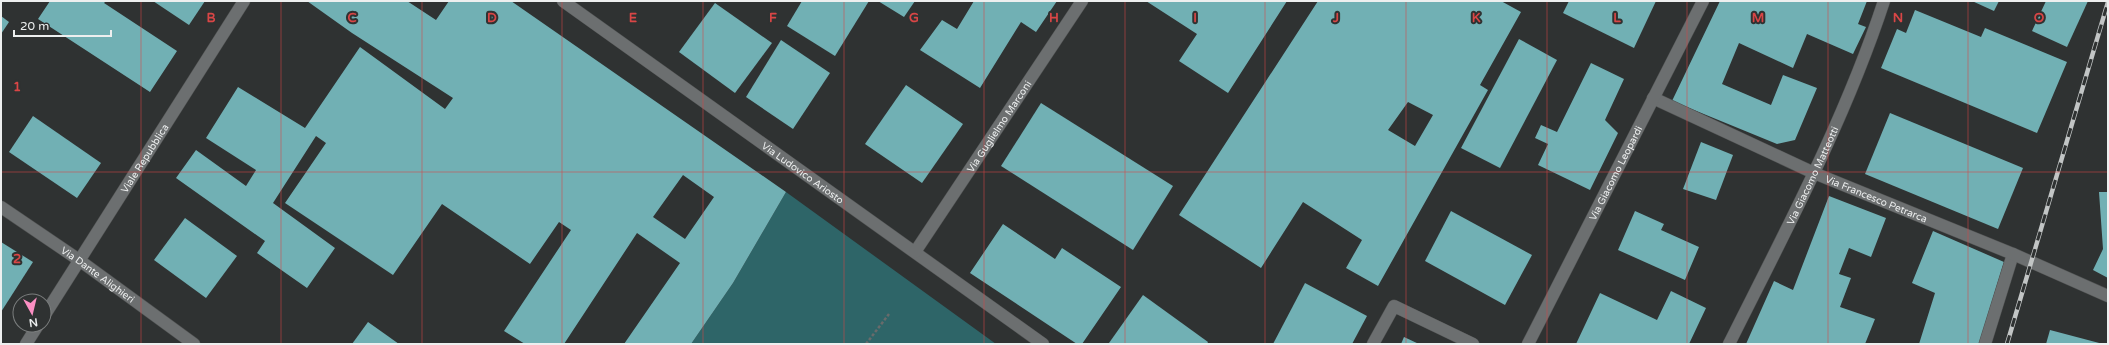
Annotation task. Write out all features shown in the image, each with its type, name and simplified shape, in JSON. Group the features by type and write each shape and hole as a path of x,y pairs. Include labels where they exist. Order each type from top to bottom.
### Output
{"street":[{"name":"Viale Repubblica","path":"52,303 244,1"},
{"name":"Via Ludovico Ariosto","path":"563,1 1043,344"},
{"name":"Via Guglielmo Marconi","path":"915,252 1082,1"},
{"name":"Via Giacomo Leopardi","path":"1528,344 1703,1"},
{"name":"Via Giacomo Matteotti","path":"1729,344 1814,173 1867,52 1884,1"},
{"name":"Via Francesco Petrarca","path":"1653,98 1814,173 2013,254 2105,295 2108,306"},
{"name":"Via Dante Alighieri","path":"1,207 79,260 194,344"},
{"path":"1985,344 2013,254"},
{"path":"1373,344 1394,306 1473,344"},
{"path":"26,344 33,333"}],"path":[{"path":"866,344 888,314"}],"shaded area":[{"path":"786,192 996,344 691,344 733,283"}],"building":[{"path":"50,1 106,1 104,3 177,51 150,92 38,19"},
{"path":"153,1 205,1 189,25"},
{"path":"307,1 407,1 436,20 449,1 511,1 786,192 733,283 691,344 624,344 680,263 637,233 564,344 525,344 504,331 571,230 559,222 530,264 442,204 393,275 285,203 326,143 316,136 273,203 335,248 307,288 257,253 265,241 176,178 196,150 246,186 256,170 206,138 238,87 305,128 360,47 445,109 453,98 352,33","holes":["683,175 714,197 685,239 653,217"]},
{"path":"802,1 869,1 835,56 787,26"},
{"path":"878,1 915,1 904,17"},
{"path":"974,1 1057,1 1036,32 1021,22 980,88 920,50 942,20 957,29"},
{"path":"1146,1 1287,1 1228,93 1179,61 1197,34"},
{"path":"1318,1 1501,1 1521,12 1480,85 1488,90 1378,286 1346,268 1362,240 1303,202 1261,268 1179,215","holes":["1408,102 1433,115 1415,146 1388,130"]},
{"path":"1569,1 1656,1 1634,48 1563,13"},
{"path":"1720,1 1867,1 1858,24 1866,27 1853,54 1807,34 1793,68 1739,43 1722,84 1771,105 1783,75 1817,88 1795,140 1777,144 1672,101"},
{"path":"1972,1 1999,1 1994,11"},
{"path":"2046,1 2088,1 2067,47 2032,31"},
{"path":"715,3 772,43 735,93 679,52"},
{"path":"1915,10 1981,37 1985,28 2067,62 2037,133 1881,68 1897,29 1906,33"},
{"path":"1,16 9,22 1,34"},
{"path":"1519,39 1557,60 1500,168 1461,148"},
{"path":"781,40 830,73 793,129 746,97"},
{"path":"1591,63 1624,79 1605,120 1618,133 1590,190 1538,165 1548,144 1535,138 1541,125 1557,132"},
{"path":"906,85 963,124 922,183 865,144"},
{"path":"1041,103 1173,186 1133,250 1001,166"},
{"path":"1890,113 2023,168 1998,229 1865,174"},
{"path":"33,116 101,163 77,198 9,152"},
{"path":"1701,142 1733,155 1716,200 1683,189"},
{"path":"2099,192 2108,192 2108,278 2093,270 2103,249"},
{"path":"1829,196 1886,218 1871,257 1849,248 1839,274 1851,278 1840,307 1875,319 1865,344 1746,344 1774,281 1793,290"},
{"path":"1451,211 1532,255 1505,305 1425,261"},
{"path":"1635,211 1664,224 1661,230 1699,247 1685,280 1618,250"},
{"path":"185,218 237,256 206,298 154,260"},
{"path":"1003,224 1055,259 1062,248 1121,287 1082,344 1077,344 970,273"},
{"path":"1933,231 2004,262 1979,344 1919,344 1935,293 1912,283"},
{"path":"1,242 33,262 1,312"},
{"path":"1305,283 1367,316 1352,344 1273,344"},
{"path":"1671,291 1706,308 1689,344 1576,344 1600,293 1657,320"},
{"path":"1143,295 1208,342 1207,344 1109,343"},
{"path":"368,322 399,344 352,344"},
{"path":"2050,330 2103,344 2046,344"},
{"path":"1404,337 1419,344 1401,344"}],"railway":[{"path":"2007,344 2108,2"}]}
